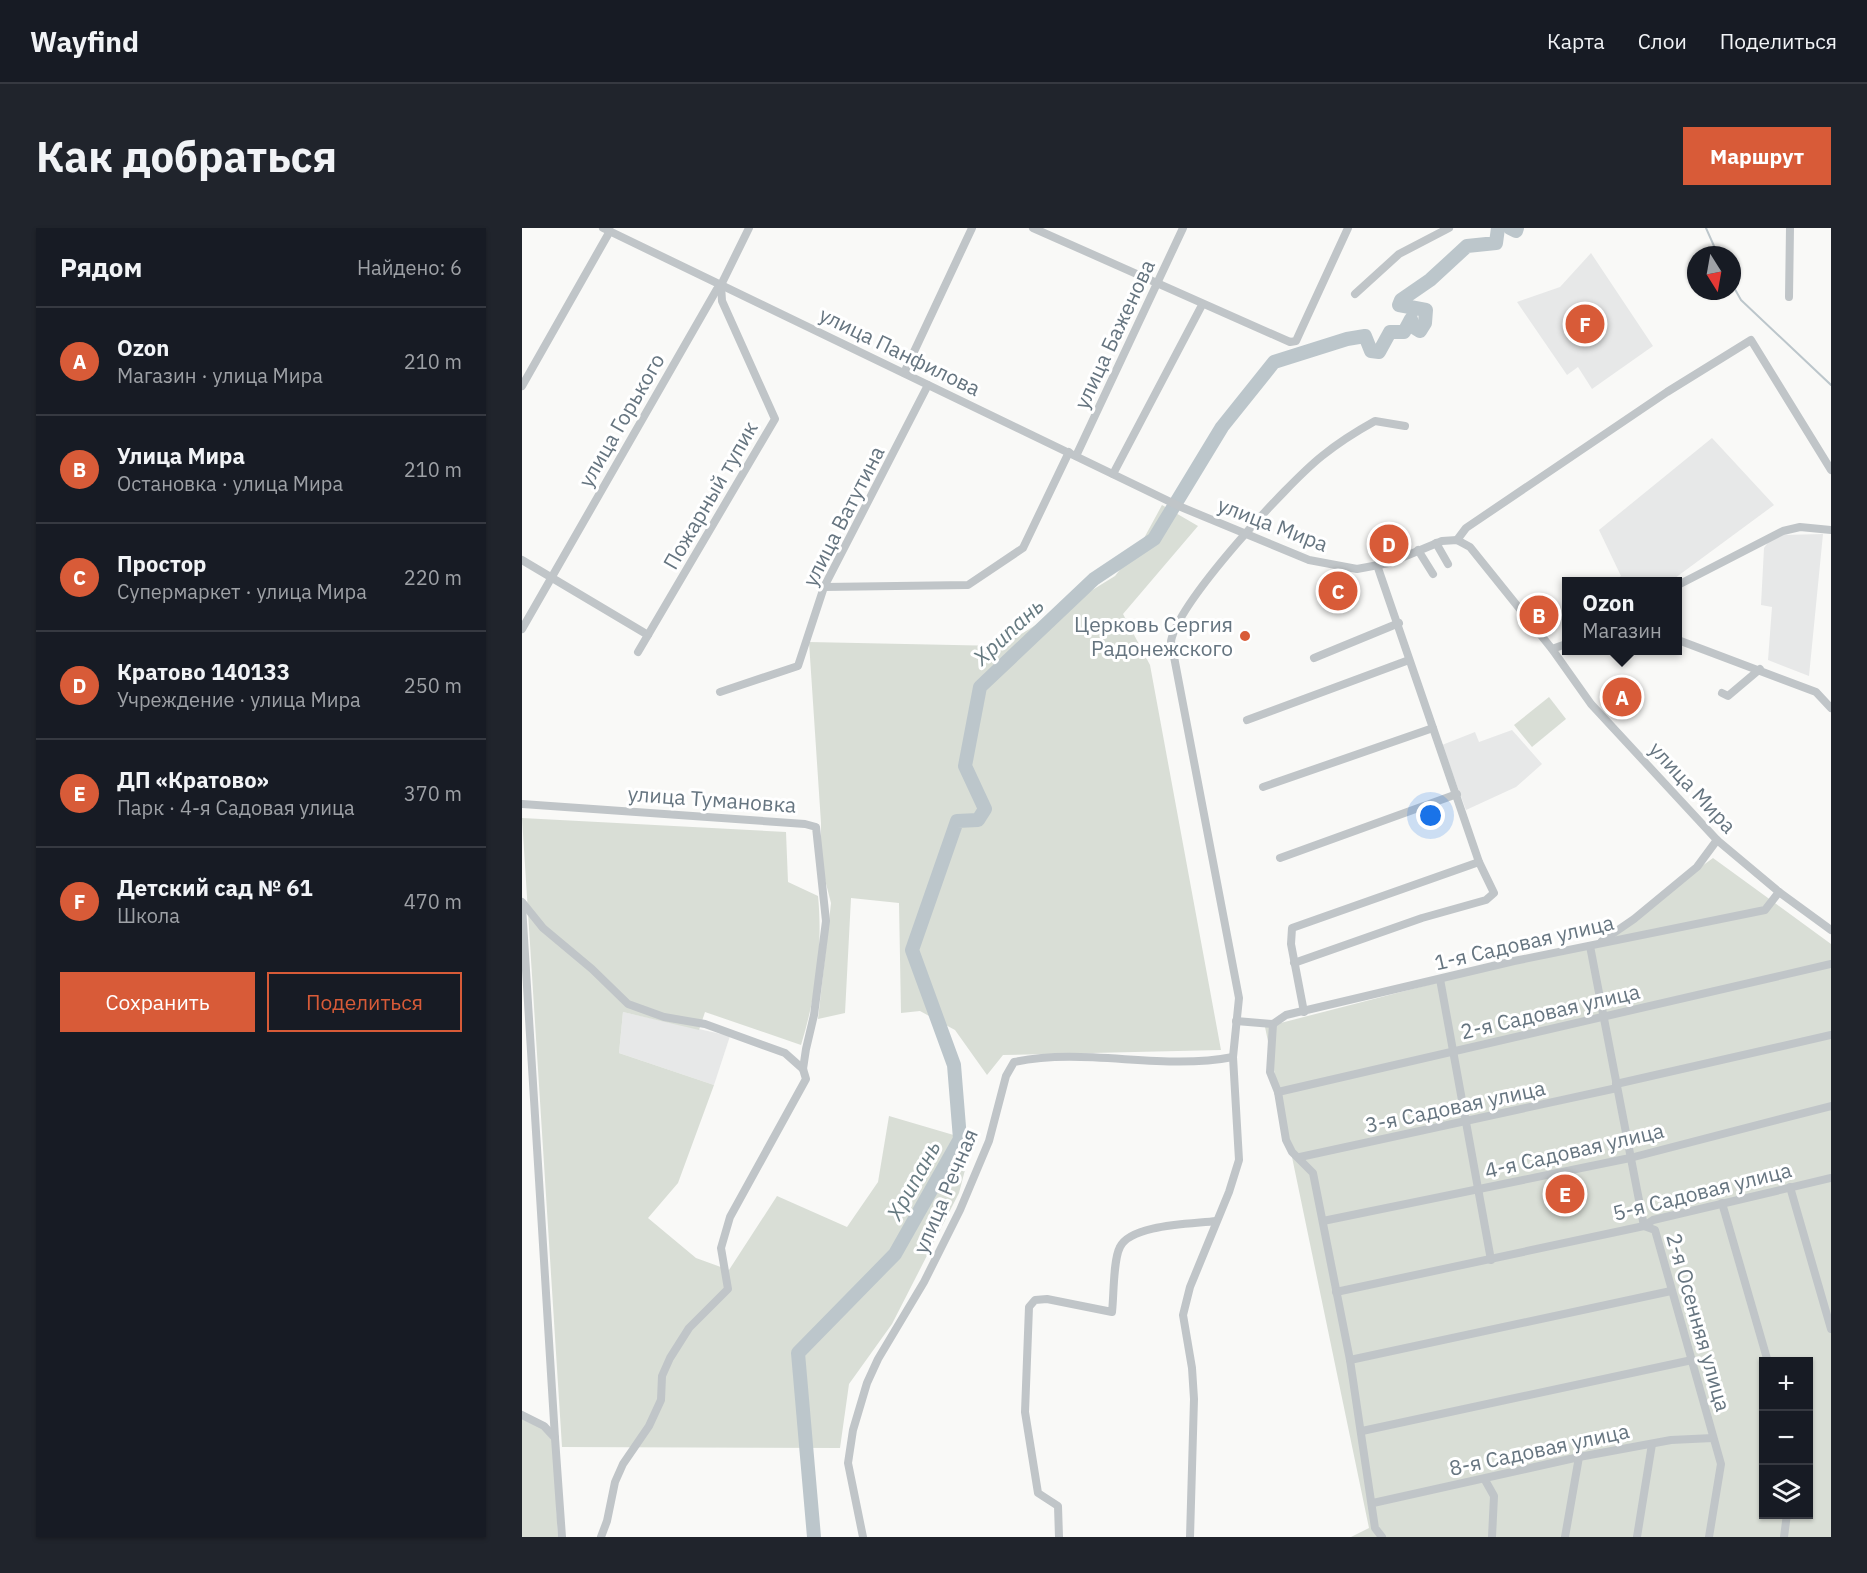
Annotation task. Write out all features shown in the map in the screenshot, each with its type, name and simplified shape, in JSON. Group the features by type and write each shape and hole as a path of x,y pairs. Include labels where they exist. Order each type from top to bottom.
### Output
{"street":[{"name":"улица Горького","path":"522,629 711,299 722,285 749,228"},
{"path":"904,373 972,228"},
{"path":"1033,228 1157,285 1290,342 1296,341 1348,228"},
{"name":"улица Баженова","path":"824,587 969,585 1023,548 1073,454 1183,228"},
{"path":"1355,294 1399,254 1449,228"},
{"path":"1789,297 1790,228"},
{"name":"улица Панфилова","path":"606,230 1181,507"},
{"path":"522,386 606,230"},
{"name":"Пожарный тупик","path":"638,652 775,419 722,301 722,285"},
{"path":"1113,474 1202,304"},
{"path":"1456,540 1466,528 1676,386 1751,340 1831,470"},
{"name":"улица Ватутина","path":"720,692 798,666 824,587 928,385"},
{"path":"1190,1537 1194,1400 1192,1368 1183,1315 1190,1287 1239,1160 1233,1057 1239,998 1171,641 1173,632 1192,602 1247,535 1296,480 1322,456 1350,435 1376,421 1405,426"},
{"name":"улица Мира","path":"1181,507 1318,562 1346,568 1377,565 1436,543 1456,540 1478,554 1552,649 1591,705 1717,840 1779,892 1831,930"},
{"path":"1682,582 1783,531 1800,527 1831,530"},
{"path":"1436,543 1448,564"},
{"path":"1418,550 1433,574"},
{"path":"522,560 648,635"},
{"path":"1294,963 1422,918 1486,900 1494,893 1479,861 1409,660 1399,623 1377,565"},
{"path":"1314,658 1399,623"},
{"path":"1682,642 1816,692 1831,708"},
{"path":"1552,649 1562,645"},
{"path":"1247,720 1409,660"},
{"path":"1722,693 1728,696 1762,670"},
{"path":"1263,787 1434,728"},
{"path":"1280,858 1457,794"},
{"name":"улица Тумановка","path":"522,804 805,824 816,827 826,921 814,1015 803,1070 806,1079 730,1217 721,1248 728,1289 689,1328 670,1358 662,1376 661,1400 649,1426 619,1473 601,1537"},
{"path":"1598,944 1634,919 1697,867 1717,840"},
{"path":"1304,1012 1290,937 1290,931 1295,926 1479,861"},
{"name":"1-я Садовая улица","path":"1273,1024 1286,1014 1304,1012 1598,944 1765,910 1779,892"},
{"path":"522,904 543,928 592,969 628,1004 664,1017 705,1024 785,1053 803,1070"},
{"path":"522,904 525,1002 561,1537"},
{"name":"2-я Осенняя улица","path":"1590,946 1644,1226 1655,1230 1721,1464 1709,1537"},
{"name":"2-я Садовая улица","path":"1278,1092 1831,964"},
{"path":"1440,979 1464,1123 1491,1260"},
{"path":"1236,1021 1273,1024 1270,1072 1278,1092 1286,1140 1292,1152 1300,1157 1313,1173 1350,1360 1375,1528 1382,1537"},
{"name":"3-я Садовая улица","path":"1300,1157 1464,1123 1831,1035"},
{"name":"улица Речная","path":"863,1537 848,1463 853,1430 867,1383 878,1359 924,1282 960,1210 988,1141 1006,1076 1014,1062 1128,1057 1166,1063 1233,1057"},
{"name":"4-я Садовая улица","path":"1323,1221 1630,1158 1831,1106"},
{"name":"5-я Садовая улица","path":"1336,1292 1644,1226 1653,1220 1831,1178"},
{"path":"1790,1187 1831,1329"},
{"path":"1722,1203 1767,1357"},
{"path":"1059,1537 1059,1506 1038,1493 1025,1412 1029,1307 1035,1300 1047,1299 1112,1312 1119,1249 1126,1239 1154,1229 1216,1221"},
{"path":"1350,1360 1671,1291"},
{"path":"1362,1431 1692,1360"},
{"path":"522,1415 544,1426 555,1438"},
{"name":"8-я Садовая улица","path":"1373,1503 1485,1480 1579,1457 1652,1444 1713,1438"},
{"path":"1637,1537 1652,1444"},
{"path":"1565,1537 1579,1457"},
{"path":"1485,1480 1494,1496 1492,1537"},
{"path":"1784,1537 1786,1519"}],"shaded area":[{"path":"1591,253 1653,346 1592,389 1578,367 1567,375 1517,302 1560,287"},
{"path":"1712,438 1774,505 1676,577 1620,577 1599,530"},
{"path":"1162,505 1198,526 1123,614 1150,665 1221,1050 1003,1055 987,1075 955,1030 920,1011 901,1013 899,903 851,898 845,1013 818,1019 831,903 821,864 821,823 809,642 1002,646 1115,576 1143,540"},
{"path":"1823,534 1809,676 1768,660 1772,607 1761,605 1764,548 1769,541 1783,535"},
{"path":"1549,697 1566,719 1532,747 1514,725"},
{"path":"1512,730 1542,764 1516,787 1466,810 1442,745 1475,732 1479,742"},
{"path":"522,818 786,832 788,882 818,896 820,933 817,971 811,1008 801,1045 705,1012 699,1030 623,1012 619,1053 714,1085 678,1183 648,1218 696,1258 729,1270 777,1196 847,1227 878,1182 889,1116 957,1136 971,1147 959,1193 892,1324 849,1384 840,1448 562,1447"},
{"path":"1713,858 1831,944 1831,1537 1351,1537 1369,1528 1265,1027 1599,941"},
{"path":"623,1012 730,1036 714,1085 619,1053"},
{"path":"522,1419 543,1429 553,1442 558,1537 522,1537"}],"waterway":[{"name":"Хрипань","path":"814,1537 798,1353 895,1254 960,1139 954,1065 912,950 957,821 978,820 985,809 965,766 980,687 1094,579 1154,539 1222,427 1274,362 1347,339 1365,336 1371,351 1379,352 1390,332 1404,332 1411,319 1412,326 1420,331 1425,323 1426,310 1399,305 1401,300 1430,280 1467,246 1496,243 1498,228"},
{"name":"Хрипань","path":"1510,228 1516,231 1517,228"},
{"path":"1706,228 1714,246"},
{"path":"1741,300 1831,385"}],"place":[{"name":"Детский сад № 61","path":"1585,324"},
{"name":"Кратово 140133","path":"1389,544"},
{"name":"Простор","path":"1338,591"},
{"name":"Улица Мира","path":"1539,615"},
{"name":"Церковь Сергия Радонежского","path":"1245,636"},
{"name":"Ozon","path":"1622,697"},
{"name":"ДП «Кратово»","path":"1565,1194"}]}
